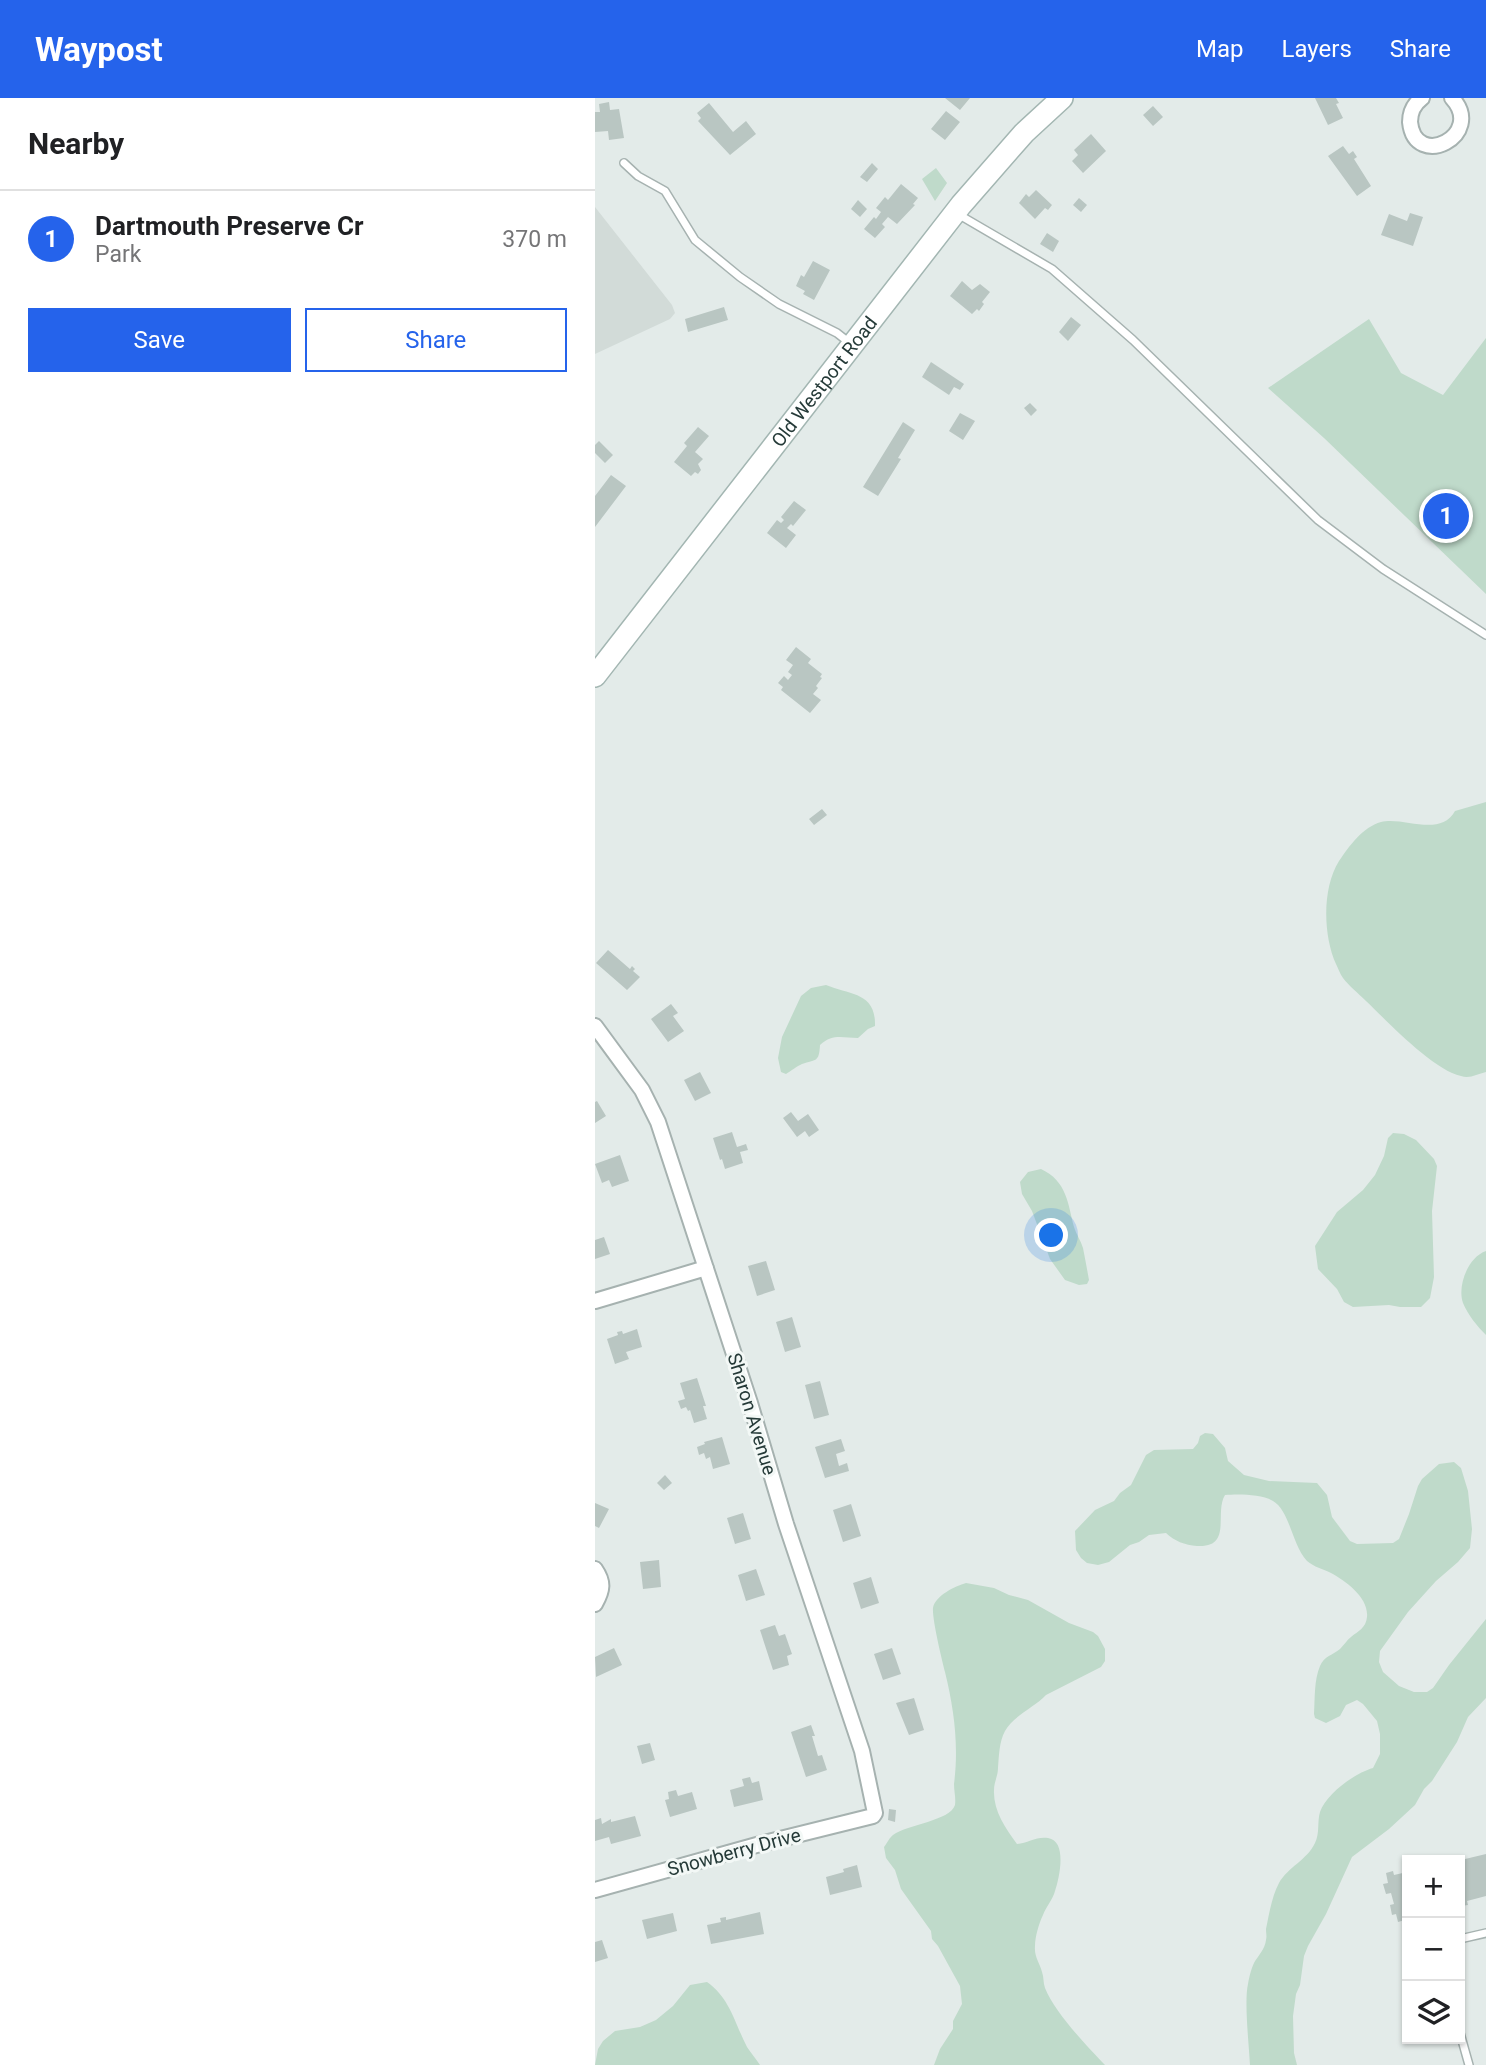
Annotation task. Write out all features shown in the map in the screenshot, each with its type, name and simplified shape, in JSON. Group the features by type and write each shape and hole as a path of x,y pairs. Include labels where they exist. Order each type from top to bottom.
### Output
{"main road":[{"name":"Old Westport Road","path":"595,676 955,213 1011,146 1062,98"}],"street":[{"path":"1422,98 1413,108 1411,125 1419,139 1434,146 1443,146 1455,139 1463,126 1462,111 1452,98"},
{"name":"Sharon Avenue","path":"595,1026 642,1090 658,1122 750,1403 786,1524 862,1751 875,1813 873,1816"},
{"path":"595,1301 706,1268"},
{"path":"595,1569 601,1577 602,1592 595,1604"},
{"name":"Snowberry Drive","path":"595,1890 873,1816"}],"lane":[{"path":"624,163 638,176 665,191 695,240 731,269 779,304 837,333 852,344"},
{"path":"955,213 1052,269 1133,341 1318,520 1383,569 1486,635"},
{"path":"1465,1939 1486,1933"},
{"path":"1463,2044 1469,2065"}],"shaded area":[{"path":"595,207 672,305 675,313 670,319 595,354"}],"green space":[{"path":"936,168 947,183 935,201 922,179"},
{"path":"1369,319 1401,373 1443,395 1486,338 1486,594 1324,438 1268,388"},
{"path":"1486,802 1486,1072 1464,1077 1437,1065 1424,1055 1343,978 1329,939 1327,898 1333,872 1339,861 1352,843 1374,824 1390,821 1431,825 1448,819 1455,811"},
{"path":"826,985 860,996 866,1001 874,1015 875,1026 858,1038 829,1039 820,1045 816,1059 786,1074 781,1072 778,1058 782,1037 801,996 811,988"},
{"path":"1393,1133 1404,1134 1416,1140 1437,1166 1432,1211 1434,1277 1430,1298 1421,1307 1353,1307 1344,1302 1337,1289 1318,1269 1315,1246 1337,1212 1363,1190 1375,1175 1384,1156 1388,1138"},
{"path":"1041,1169 1056,1180 1065,1194 1083,1248 1089,1280 1087,1284 1079,1285 1065,1280 1050,1259 1032,1211 1022,1194 1020,1182 1028,1172"},
{"path":"1486,1251 1486,1335 1467,1312 1462,1289 1469,1266"},
{"path":"1205,1433 1213,1434 1225,1448 1228,1461 1244,1475 1269,1481 1317,1483 1327,1495 1332,1517 1350,1541 1357,1544 1393,1543 1399,1539 1418,1486 1439,1464 1454,1462 1461,1468 1468,1491 1472,1529 1470,1548 1408,1612 1380,1651 1379,1662 1383,1672 1399,1686 1414,1692 1427,1692 1433,1688 1486,1619 1486,1698 1468,1717 1457,1742 1415,1805 1352,1857 1304,1956 1293,2016 1297,2065 1250,2065 1248,1984 1253,1965 1265,1943 1268,1917 1277,1888 1287,1872 1312,1849 1323,1805 1342,1785 1373,1768 1380,1754 1377,1721 1357,1700 1346,1705 1340,1716 1326,1723 1315,1718 1314,1714 1320,1666 1363,1627 1367,1617 1364,1603 1343,1581 1307,1561 1279,1506 1273,1501 1256,1496 1225,1495 1219,1535 1208,1545 1184,1544 1166,1533 1149,1535 1130,1545 1109,1562 1098,1565 1087,1563 1076,1550 1075,1531 1095,1510 1114,1501 1131,1485 1146,1455 1154,1450 1193,1449 1200,1436"},
{"path":"966,1583 994,1588 1028,1600 1069,1623 1093,1632 1105,1649 1105,1661 1101,1667 1046,1695 1009,1726 1000,1744 994,1797 1004,1825 1017,1844 1048,1838 1058,1846 1061,1861 1058,1878 1054,1894 1039,1926 1035,1953 1045,1988 1056,2008 1105,2065 934,2065 940,2049 953,2029 953,2021 962,2004 960,1986 932,1939 931,1931 901,1889 895,1870 886,1858 884,1847 893,1835 937,1819 952,1810 955,1805 955,1727 933,1608 941,1596"},
{"path":"707,1982 727,2004 747,2047 760,2065 595,2065 598,2049 615,2031 640,2027 656,2020 673,2006 690,1985"}],"building":[{"path":"945,98 970,98 960,110"},
{"path":"1315,98 1336,98 1343,118 1328,125"},
{"path":"609,102 610,110 619,109 624,138 609,140 608,131 595,132 595,112 600,112 599,104"},
{"path":"709,103 733,132 746,121 756,134 730,155 698,121 701,118 697,113"},
{"path":"1153,106 1163,117 1153,126 1143,115"},
{"path":"946,111 960,122 945,140 931,129"},
{"path":"1091,134 1106,151 1083,173 1072,161 1078,155 1074,150"},
{"path":"1343,146 1349,154 1353,151 1357,157 1354,159 1371,186 1357,196 1328,156"},
{"path":"872,163 878,169 867,182 860,177"},
{"path":"901,184 918,198 913,204 915,205 897,224 888,217 882,224 885,227 875,238 864,229 881,212 876,208 885,197 888,200"},
{"path":"1036,190 1052,205 1048,210 1045,208 1035,219 1019,203 1026,194 1029,197"},
{"path":"1079,198 1087,205 1081,212 1073,205"},
{"path":"858,200 867,209 860,217 851,209"},
{"path":"1410,213 1423,217 1413,246 1381,235 1389,214 1407,221"},
{"path":"1047,233 1059,241 1053,252 1040,244"},
{"path":"813,261 830,270 814,300 796,286"},
{"path":"962,281 972,290 980,284 990,292 979,311 977,309 972,314 950,296"},
{"path":"724,307 728,320 688,332 685,319"},
{"path":"1071,317 1081,325 1068,341 1059,332"},
{"path":"931,362 964,384 960,390 954,387 949,395 922,377"},
{"path":"1030,403 1037,410 1031,416 1024,408"},
{"path":"960,413 975,421 963,440 949,431"},
{"path":"903,422 915,430 878,496 863,487"},
{"path":"698,427 709,436 695,452 703,459 698,464 701,470 691,476 674,462 687,446 684,443"},
{"path":"599,441 613,455 605,463 595,453 595,445"},
{"path":"611,475 626,486 595,527 595,496"},
{"path":"794,501 806,510 793,526 791,524 787,528 796,535 786,548 767,533 777,520 781,523 784,520 781,517"},
{"path":"796,647 811,659 808,663 822,674 813,694 821,700 810,713 781,690 783,687 778,683 784,676 788,680 792,675 788,672 793,665 786,660"},
{"path":"822,809 827,815 814,825 809,819"},
{"path":"608,950 630,969 632,966 635,969 633,971 640,977 627,990 596,963"},
{"path":"671,1004 678,1013 673,1016 684,1031 668,1042 651,1019"},
{"path":"700,1072 711,1093 695,1101 684,1080"},
{"path":"597,1101 606,1116 595,1123 595,1102"},
{"path":"791,1112 798,1121 808,1114 819,1130 809,1137 805,1131 797,1137 783,1118"},
{"path":"732,1132 737,1147 746,1144 748,1150 740,1152 743,1163 725,1169 713,1138"},
{"path":"620,1155 629,1181 612,1187 609,1180 602,1183 595,1164"},
{"path":"604,1237 610,1254 595,1259 595,1240"},
{"path":"766,1261 775,1290 757,1296 748,1266"},
{"path":"792,1317 801,1347 785,1352 776,1322"},
{"path":"637,1329 642,1347 626,1352 629,1359 615,1364 607,1339 618,1335 617,1332 622,1331 623,1334"},
{"path":"697,1378 706,1406 703,1406 707,1419 694,1423 690,1410 686,1407 681,1409 678,1401 685,1399 680,1383"},
{"path":"820,1381 829,1415 814,1419 805,1385"},
{"path":"722,1437 730,1464 713,1469 710,1457 706,1459 704,1453 699,1455 697,1447"},
{"path":"841,1439 845,1451 836,1454 839,1466 847,1463 849,1471 825,1478 815,1447"},
{"path":"665,1475 672,1483 664,1490 657,1483"},
{"path":"595,1503 609,1509 599,1528 595,1526"},
{"path":"851,1504 861,1536 843,1542 833,1510"},
{"path":"743,1513 751,1539 735,1544 727,1518"},
{"path":"659,1560 661,1587 643,1589 640,1562"},
{"path":"756,1569 765,1595 746,1601 738,1575"},
{"path":"871,1577 879,1603 861,1609 853,1583"},
{"path":"775,1625 779,1636 785,1634 792,1654 787,1656 789,1665 773,1670 760,1630"},
{"path":"614,1648 622,1665 596,1677 595,1657"},
{"path":"892,1648 901,1674 883,1680 874,1654"},
{"path":"914,1698 924,1730 909,1735 896,1703"},
{"path":"811,1725 818,1756 822,1755 827,1770 806,1777 791,1732"},
{"path":"650,1743 655,1760 642,1764 637,1746"},
{"path":"750,1777 752,1783 759,1781 763,1800 734,1807 730,1790 744,1786 742,1779"},
{"path":"676,1790 678,1796 692,1792 697,1809 670,1817 665,1800 669,1799 668,1792"},
{"path":"889,1809 896,1810 895,1822 888,1820"},
{"path":"635,1816 641,1836 611,1844 609,1837 595,1841 595,1820 601,1818 602,1824 611,1819 611,1822"},
{"path":"1486,1854 1486,1896 1467,1901 1468,1905 1465,1905 1465,1859"},
{"path":"857,1865 862,1887 830,1895 826,1877"},
{"path":"1386,1873 1402,1873 1402,1921 1398,1922 1396,1914 1392,1915 1390,1905 1394,1904 1391,1893 1386,1894 1383,1884 1388,1883"},
{"path":"760,1912 764,1934 711,1944 707,1925 721,1922 720,1918 726,1917 726,1920"},
{"path":"673,1913 677,1931 647,1939 642,1920"},
{"path":"602,1940 608,1958 595,1962 595,1942"}],"place":[{"name":"Dartmouth Preserve Cr","path":"1446,516"}]}
